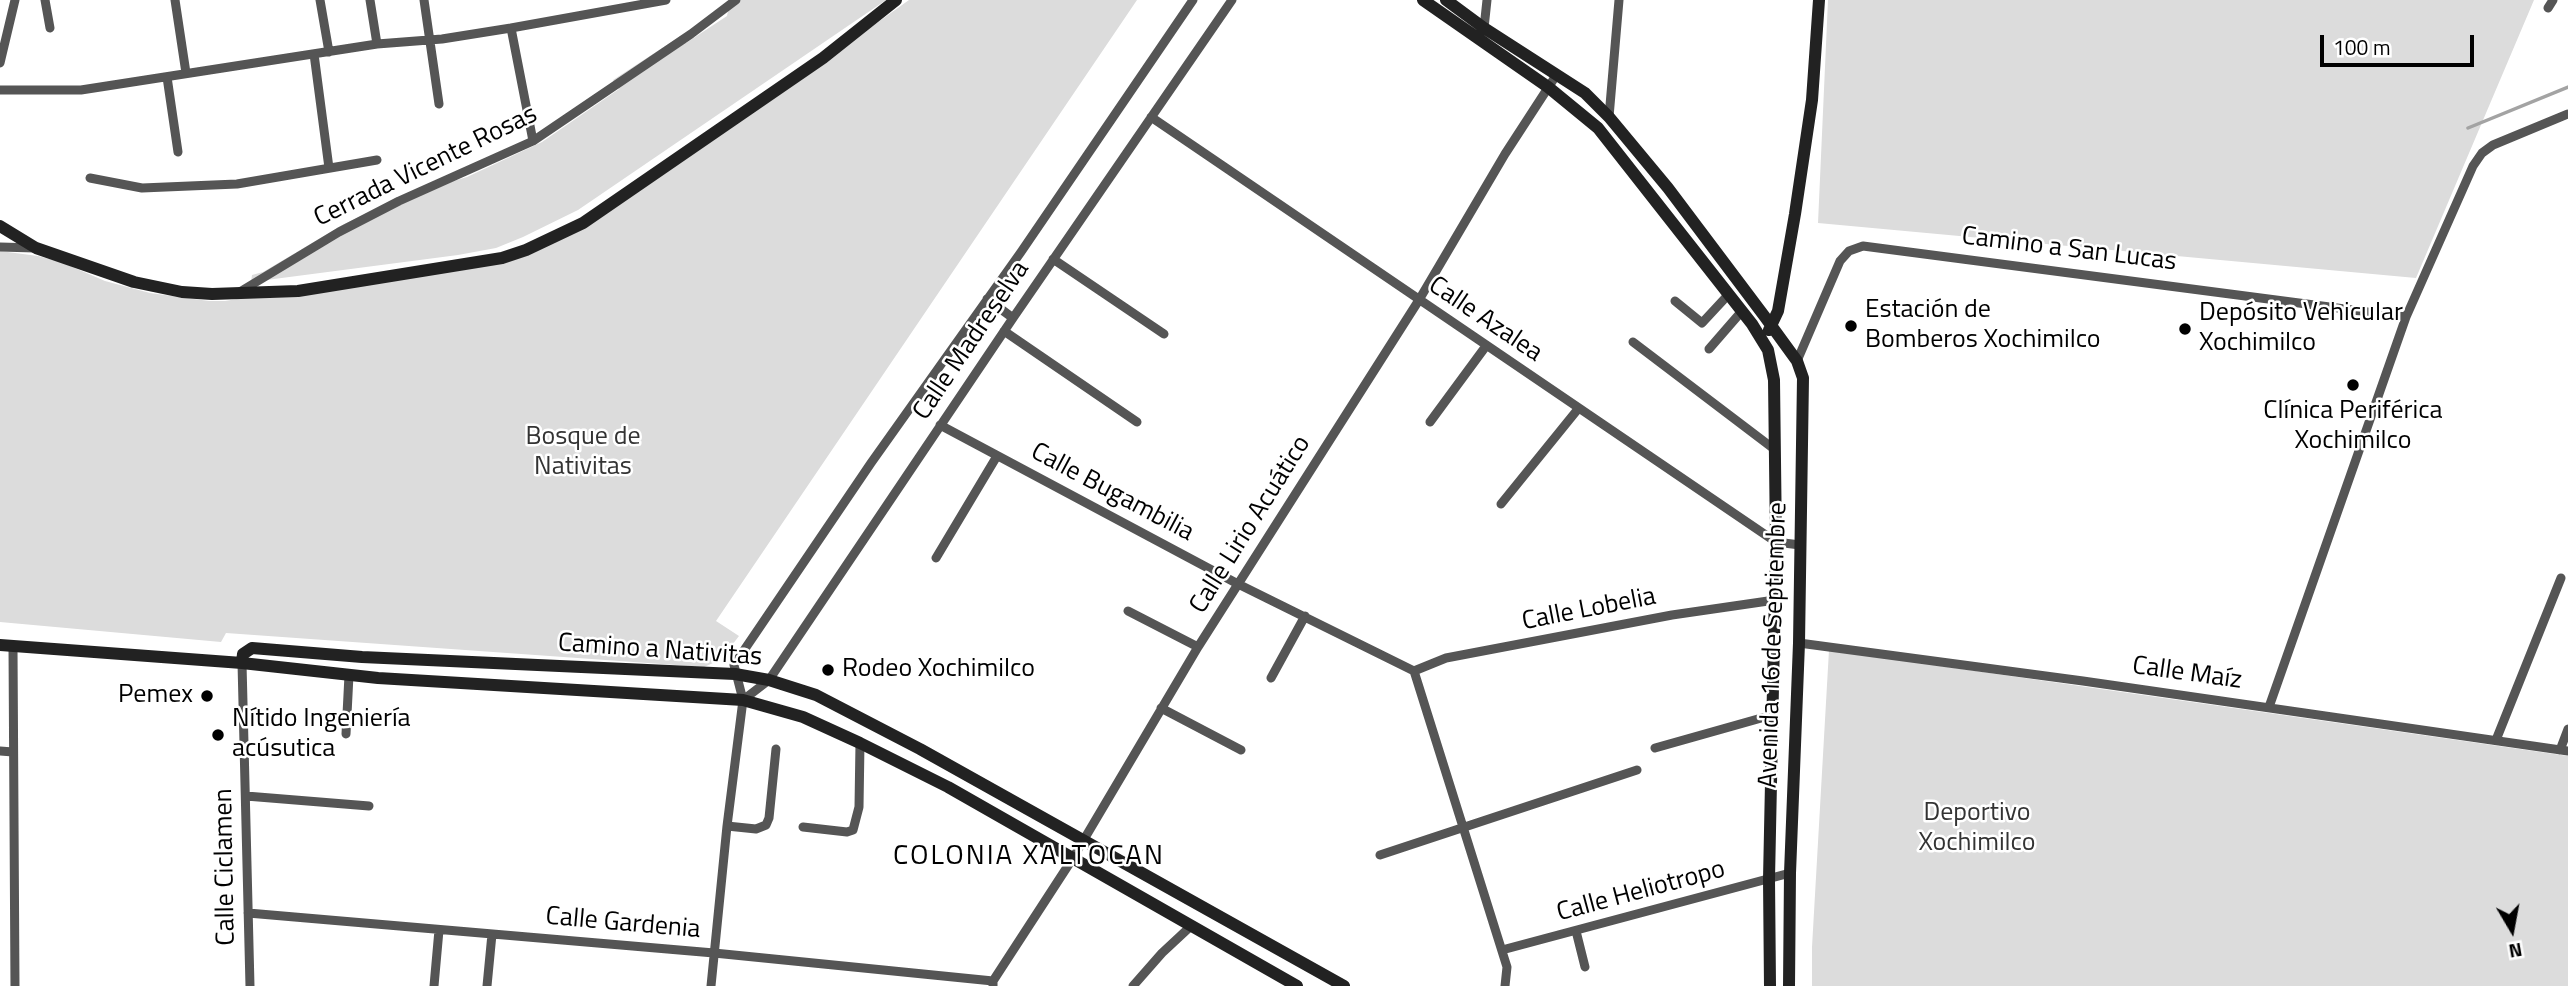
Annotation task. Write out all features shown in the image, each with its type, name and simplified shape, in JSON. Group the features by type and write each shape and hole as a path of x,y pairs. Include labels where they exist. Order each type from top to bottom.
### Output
{"main road":[{"path":"0,226 36,248 134,282 182,292 235,295 298,291 478,264 536,246 583,223 823,58 896,0"},
{"name":"Avenida 16 de Septiembre","path":"1423,0 1548,88 1598,128 1752,324 1768,350 1774,380 1776,542 1769,879 1770,986"},
{"name":"Avenida 16 de Septiembre","path":"1446,0 1484,28 1585,93 1609,117 1668,188 1797,362 1804,393 1789,986"},
{"path":"1761,337 1768,322 1778,311 1793,226 1810,113 1819,0"},
{"name":"Camino a Nativitas","path":"6,646 242,663 349,675 743,700 803,717 948,788 1297,986"},
{"name":"Camino a Nativitas","path":"242,663 243,654 252,648 362,657 735,674 769,680 816,695 920,749 1344,986"}],"street":[{"path":"0,64 3,40 15,0"},
{"path":"45,0 50,28"},
{"path":"175,0 186,73"},
{"path":"320,0 328,52"},
{"path":"370,0 377,44"},
{"path":"424,0 439,104"},
{"path":"0,90 81,90 377,44 512,29 666,0"},
{"name":"Cerrada Vicente Rosas","path":"235,295 339,232 399,201 533,141 691,34 736,0"},
{"name":"Calle Madreselva","path":"735,674 734,665 871,463 1193,0"},
{"name":"Calle Madreselva","path":"743,700 769,680 1053,259 1232,0"},
{"path":"1484,28 1487,0"},
{"path":"1609,117 1619,0"},
{"path":"512,29 533,141"},
{"path":"314,54 329,168"},
{"name":"Calle Lirio Acuático","path":"993,983 1073,858 1198,647 1419,300 1505,154 1557,74"},
{"path":"167,76 178,152"},
{"path":"2269,707 2406,317 2468,178 2482,153 2493,145 2568,114"},
{"name":"Calle Azalea","path":"1151,117 1776,542 1800,545"},
{"path":"90,178 142,188 237,184 377,160"},
{"name":"Camino a San Lucas","path":"1797,362 1840,261 1849,251 1863,246 2406,317"},
{"path":"0,247 36,248"},
{"path":"1053,259 1164,334"},
{"path":"1675,301 1702,323 1728,296"},
{"path":"987,299 1013,318"},
{"path":"1709,349 1742,311"},
{"path":"1004,331 1138,422"},
{"path":"1633,342 1774,449"},
{"path":"1430,422 1486,346"},
{"path":"1501,504 1578,409"},
{"name":"Calle Bugambilia","path":"940,425 1238,584 1414,671"},
{"path":"936,558 997,456"},
{"path":"2496,740 2561,578"},
{"name":"Calle Lobelia","path":"1414,671 1446,659 1672,615 1775,600"},
{"path":"1128,611 1198,647"},
{"path":"1270,678 1305,616"},
{"name":"Calle Maíz","path":"1799,643 2564,750"},
{"path":"6,646 13,751 15,986"},
{"name":"Calle Ciclamen","path":"242,663 250,986"},
{"path":"1414,671 1507,967 1505,986"},
{"path":"711,986 743,700 735,674"},
{"path":"345,734 349,675"},
{"path":"1161,708 1241,750"},
{"path":"1655,748 1772,715"},
{"path":"2564,750 2568,729"},
{"path":"803,827 847,832 853,830 859,807 860,743"},
{"path":"727,827 756,829 766,825 776,749"},
{"path":"0,751 13,751"},
{"path":"1380,855 1637,770"},
{"path":"246,796 369,806"},
{"name":"Calle Heliotropo","path":"1502,950 1790,873"},
{"name":"Calle Gardenia","path":"248,913 714,953 993,983"},
{"path":"1133,986 1161,953 1191,926"},
{"path":"434,986 439,930"},
{"path":"1576,931 1585,967"},
{"path":"487,986 492,934"}],"green space":[{"path":"741,0 886,0 578,210 523,237 496,248 458,255 251,282 252,275 263,272 344,224 409,194 467,177 542,142 619,89 613,80 682,35 686,43 727,16 728,11"},
{"name":"Bosque de Nativitas","path":"909,0 1137,0 716,621 739,636 713,663 704,667 226,633 221,642 0,622 0,251 61,262 105,281 150,293 225,301 534,250"},
{"path":"1828,0 2534,0 2416,278 1818,223"},
{"name":"Deportivo Xochimilco","path":"1829,650 2568,756 2568,986 1812,986"}],"waterway":[{"path":"2468,128 2568,87"}],"place":[{"name":"Estación de Bomberos Xochimilco","path":"1851,326"},
{"name":"Depósito Vehicular Xochimilco","path":"2185,329"},
{"name":"Clínica Periférica Xochimilco","path":"2353,385"},
{"name":"Rodeo Xochimilco","path":"828,670"},
{"name":"Pemex","path":"207,696"},
{"name":"Nítido Ingeniería acúsutica","path":"218,735"}],"district":[{"name":"COLONIA XALTOCAN","path":"1029,857"}]}
